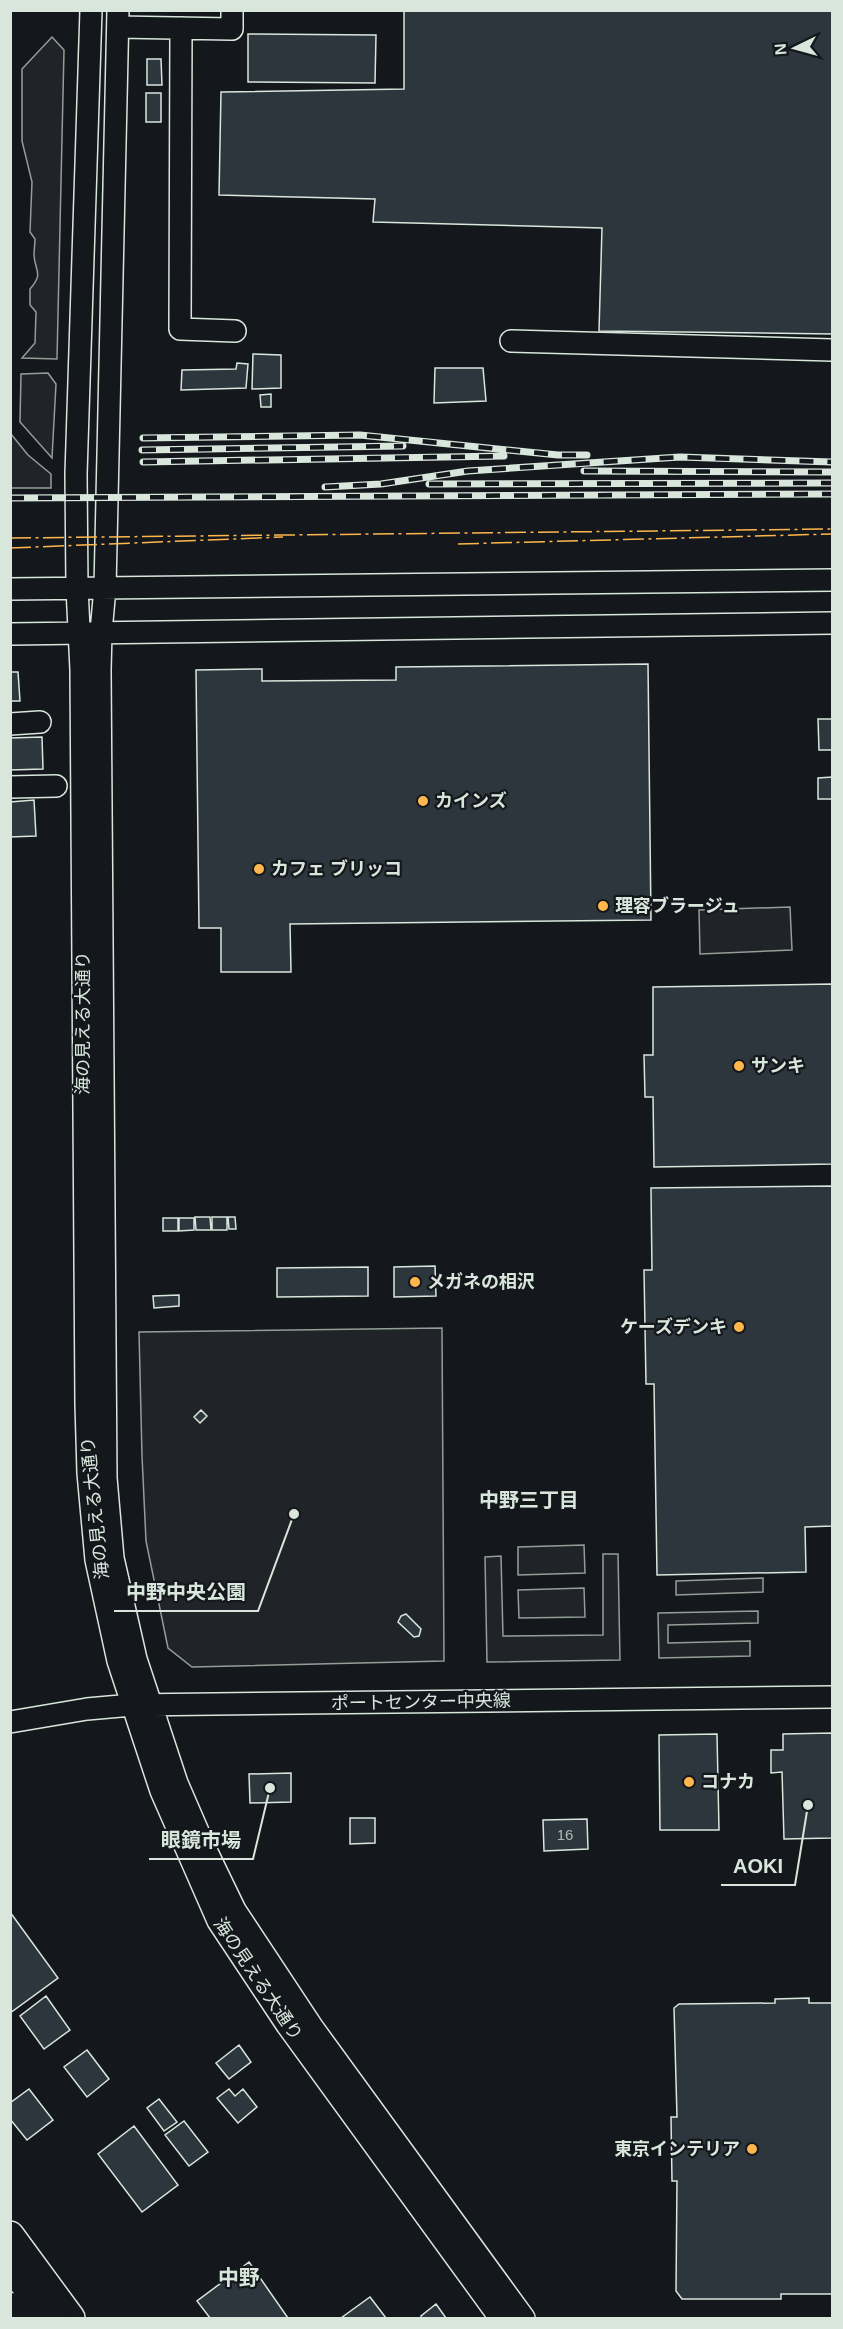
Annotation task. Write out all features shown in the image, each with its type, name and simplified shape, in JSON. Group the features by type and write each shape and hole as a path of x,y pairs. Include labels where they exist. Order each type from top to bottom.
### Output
{"highway":[{"path":"10,2261 52,2319"},
{"path":"10,2309 18,2319"}],"main road":[{"path":"10,2235 71,2319"}],"street":[{"name":"海の見える大通り","path":"91,10 76,474 77,588 91,632 87,1473 96,1560 118,1661 142,1705 161,1791 218,1922 287,2025 500,2319"},
{"path":"91,632 105,588 118,19 181,28 232,29 232,10"},
{"path":"181,28 180,329 235,331"},
{"path":"511,341 832,350"},
{"path":"10,589 832,580"},
{"path":"10,634 832,623"},
{"path":"10,724 40,722"},
{"path":"10,787 56,786"},
{"name":"ポートセンター中央線","path":"10,1722 87,1709 142,1705 832,1697"},
{"path":"142,1705 206,1850 236,1910 313,2028 524,2319"}],"shaded area":[{"path":"52,37 64,50 57,359 22,358 35,343 36,312 30,305 30,289 37,279 38,272 34,255 35,239 30,232 32,182 22,141 22,69"},
{"path":"48,373 56,384 52,458 20,422 21,374"},
{"path":"11,434 28,455 51,474 51,488 11,488"},
{"path":"790,907 792,950 700,954 699,910"},
{"path":"442,1328 444,1661 192,1667 168,1648 146,1541 139,1332"},
{"path":"584,1545 585,1573 518,1575 518,1547"},
{"path":"603,1554 618,1554 620,1660 487,1662 485,1557 501,1556 503,1636 603,1635"},
{"path":"763,1578 763,1592 676,1595 676,1581"},
{"path":"584,1588 585,1617 519,1618 518,1590"},
{"path":"758,1611 758,1623 668,1625 668,1643 750,1641 750,1656 659,1658 658,1613"}],"building":[{"path":"404,10 832,10 832,334 599,331 602,228 373,222 375,199 219,195 221,92 404,89"},
{"path":"248,34 376,35 375,83 248,82"},
{"path":"147,59 161,59 162,85 147,85"},
{"path":"146,93 161,93 161,122 146,122"},
{"path":"253,354 281,355 281,388 252,389"},
{"path":"237,363 248,364 246,388 181,390 182,370 236,369"},
{"path":"435,368 483,368 486,401 434,403"},
{"path":"271,394 271,407 261,407 260,395"},
{"name":"カインズ","path":"648,664 651,920 290,924 291,972 221,972 221,928 199,928 196,670 262,669 262,681 396,680 396,667"},
{"path":"10,672 18,672 20,701 10,701"},
{"path":"818,719 832,719 832,750 819,750"},
{"path":"42,737 43,769 10,770 10,738"},
{"path":"832,777 832,799 818,799 818,778"},
{"path":"34,800 36,836 10,837 10,802"},
{"name":"サンキ","path":"832,984 832,1164 654,1167 653,1097 645,1097 644,1055 653,1055 653,987"},
{"name":"ケーズデンキ","path":"832,1186 832,1526 805,1527 806,1572 657,1575 654,1384 646,1384 644,1270 652,1270 651,1188"},
{"path":"195,1217 210,1217 211,1230 196,1230"},
{"path":"212,1217 227,1217 227,1230 212,1230"},
{"path":"228,1217 235,1217 236,1229 229,1229"},
{"path":"163,1218 178,1218 178,1231 163,1231"},
{"path":"179,1218 194,1218 194,1230 179,1231"},
{"name":"メガネの相沢","path":"435,1266 436,1296 394,1297 394,1267"},
{"path":"368,1267 368,1296 277,1297 277,1268"},
{"path":"179,1295 179,1306 154,1308 153,1296"},
{"path":"201,1410 207,1416 200,1423 194,1417"},
{"path":"406,1614 421,1629 419,1636 414,1637 398,1622 401,1616"},
{"path":"832,1733 832,1838 784,1839 782,1772 771,1773 771,1750 783,1750 783,1734"},
{"name":"コナカ","path":"717,1734 719,1830 660,1830 659,1735"},
{"path":"291,1773 291,1802 250,1803 249,1774"},
{"path":"350,1818 375,1818 375,1843 350,1844"},
{"path":"587,1819 588,1849 544,1851 543,1820"},
{"path":"10,1912 58,1978 10,2013"},
{"path":"46,1996 70,2030 44,2049 20,2016"},
{"name":"東京インテリア","path":"809,1998 809,2003 832,2003 832,2294 781,2294 781,2299 682,2299 676,2291 677,2181 672,2181 671,2117 677,2117 674,2008 679,2004 775,2003 775,1999"},
{"path":"239,2045 251,2062 229,2079 216,2063"},
{"path":"87,2050 109,2079 87,2097 64,2067"},
{"path":"29,2089 53,2120 27,2140 10,2119 10,2103"},
{"path":"229,2089 235,2096 243,2089 257,2107 238,2123 217,2098"},
{"path":"159,2099 177,2122 164,2131 147,2108"},
{"path":"184,2121 208,2152 189,2166 165,2135"},
{"path":"134,2126 178,2185 142,2212 98,2154"},
{"path":"249,2262 288,2318 210,2318 197,2301"},
{"path":"370,2297 386,2318 341,2318"},
{"path":"436,2304 446,2318 422,2318 421,2316"}],"railway":[{"path":"143,438 360,435 558,455 587,455"},
{"path":"142,450 403,446"},
{"path":"143,462 504,456"},
{"path":"325,487 381,484 468,471 680,457 832,462"},
{"path":"584,471 832,472"},
{"path":"429,484 832,483"},
{"path":"10,498 832,494"}],"power":[{"path":"10,538 832,529"},
{"path":"458,544 832,534"},
{"path":"10,548 283,537"}],"place":[{"name":"カインズ","path":"423,801"},
{"name":"カフェ ブリッコ","path":"259,869"},
{"name":"理容ブラージュ","path":"603,906"},
{"name":"サンキ","path":"739,1066"},
{"name":"メガネの相沢","path":"415,1282"},
{"name":"ケーズデンキ","path":"739,1327"},
{"name":"中野中央公園","path":"294,1514"},
{"name":"コナカ","path":"689,1782"},
{"name":"眼鏡市場","path":"270,1788"},
{"name":"AOKI","path":"808,1805"},
{"name":"東京インテリア","path":"752,2149"}],"district":[{"name":"中野三丁目","path":"529,1500"},
{"name":"中野","path":"239,2278"}]}
